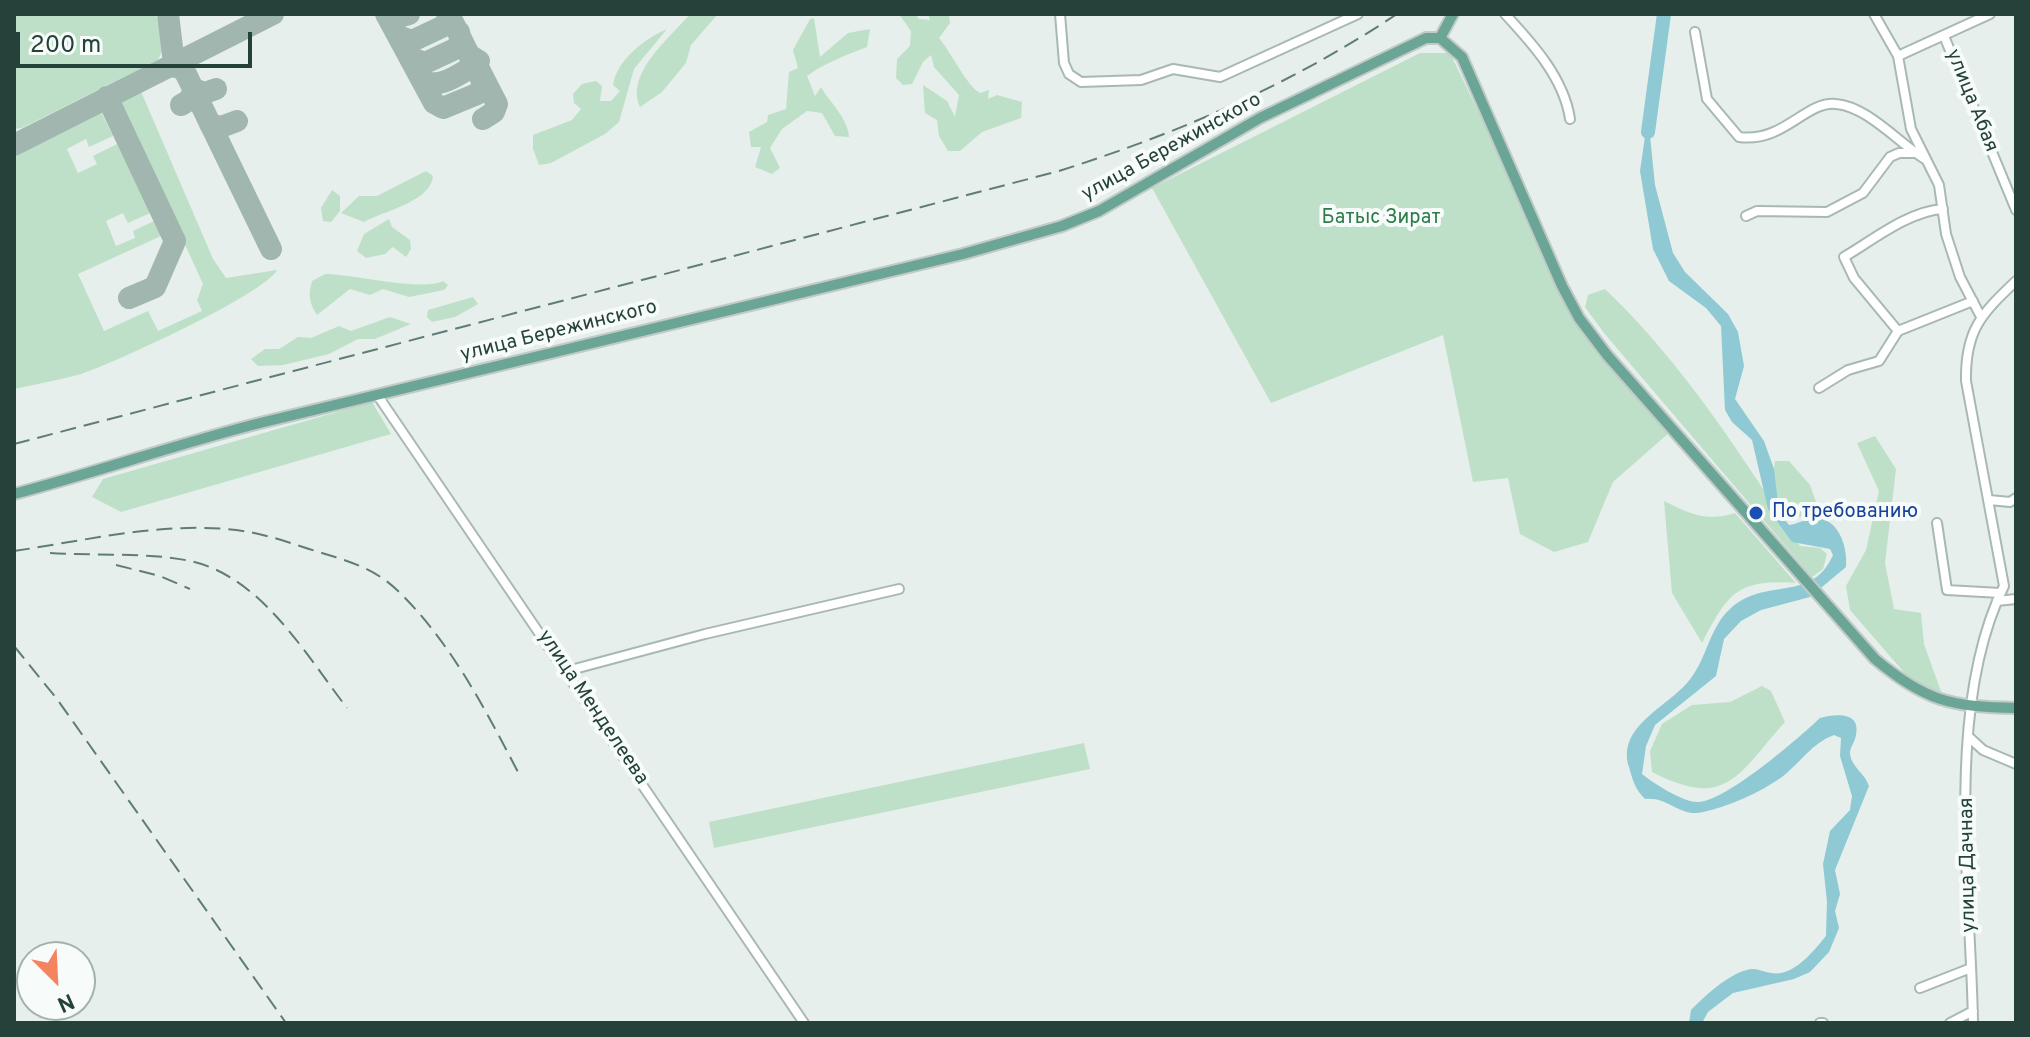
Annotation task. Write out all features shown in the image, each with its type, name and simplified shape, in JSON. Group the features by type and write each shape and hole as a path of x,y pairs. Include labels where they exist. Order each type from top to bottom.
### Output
{"main road":[{"path":"1453,14 1440,38 1462,57 1562,286 1579,318 1607,355 1875,659 1907,686 1941,700 1973,707 2016,708"},
{"name":"улица Бережинского","path":"14,494 82,476 159,449 963,254 1062,226 1099,211 1260,118 1426,38 1440,38"}],"street":[{"path":"1060,14 1064,63 1069,74 1081,82 1141,80 1173,69 1220,77 1358,14"},
{"path":"1505,14 1539,52 1565,96 1570,119"},
{"path":"1874,14 1898,56 1911,129 1939,185 1946,234 1980,315 2016,281"},
{"path":"1963,14 1967,24"},
{"path":"1898,56 1990,14"},
{"path":"1695,32 1703,88 1716,112 1739,137 1773,135 1824,106 1838,104 1885,127 1925,159"},
{"name":"улица Абая","path":"1944,36 2016,210"},
{"path":"1746,216 1757,211 1827,212 1863,193 1890,157 1899,153 1914,153"},
{"path":"1898,331 1854,278 1844,257 1909,220 1930,210 1943,209"},
{"path":"1819,388 1848,370 1879,361 1898,331 1973,301"},
{"name":"улица Дачная","path":"1973,1023 1967,768 1980,657 2004,586 1966,381 1965,352 1980,315"},
{"name":"улица Менделеева","path":"378,396 804,1023"},
{"path":"1989,500 2010,502 2016,498"},
{"path":"1937,523 1947,590 2016,599"},
{"path":"567,671 705,634 899,589"},
{"path":"1970,738 1983,750 2016,764"},
{"path":"1920,988 1971,968"},
{"path":"1950,1023 1973,1011"}],"green space":[{"path":"14,14 155,14 162,31 163,48 158,60 22,128 14,129"},
{"path":"690,14 718,14 691,45 686,63 662,92 640,107 637,94 644,69"},
{"path":"899,14 915,14 919,19 930,20 928,14 949,14 950,23 939,38 964,76 980,93 989,90 988,99 997,95 1022,102 1021,118 982,132 960,151 948,151 939,136 937,120 925,113 923,85 947,101 955,117 959,95 934,67 931,55 923,62 912,84 903,85 896,78 897,59 910,46 911,31"},
{"path":"814,18 820,57 848,33 870,29 867,47 828,63 807,76 815,96 821,87 838,111 849,137 835,136 822,113 807,111 782,129 770,148 780,168 772,174 755,167 761,147 751,147 749,132 767,122 768,115 786,109 789,72 798,68 793,50 810,19"},
{"path":"667,29 634,69 619,122 605,134 551,163 539,165 533,149 533,135 572,120 581,109 574,103 573,94 582,84 596,81 602,86 600,101 611,101 620,91 613,85 626,59 649,38"},
{"name":"Батыс Зират","path":"1420,53 1450,53 1586,335 1670,432 1613,482 1588,542 1554,552 1520,534 1508,478 1473,482 1443,335 1271,403 1152,188"},
{"path":"140,89 213,259 226,278 277,270 266,281 218,311 124,357 81,374 14,389 14,157 101,112 113,136 89,147 86,139 67,149 78,173 97,164 93,156 117,144 150,213 128,223 123,213 106,221 116,246 135,238 133,231 154,221 161,236 78,274 104,331 148,311 158,331 202,311 197,300 203,284 119,100"},
{"path":"426,171 433,176 430,185 424,193 405,205 364,222 341,213 359,196 377,196"},
{"path":"332,190 340,196 340,211 331,222 323,221 321,208"},
{"path":"389,219 392,227 410,240 411,249 406,257 393,247 385,254 366,258 357,251 364,234"},
{"path":"325,274 419,285 443,281 448,285 444,290 409,297 383,289 370,295 350,289 317,315 310,299 311,286 312,281"},
{"path":"1605,289 1686,379 1734,445 1800,546 1820,548 1827,554 1823,569 1812,577 1604,333 1585,307 1588,295"},
{"path":"473,297 478,304 455,317 432,322 427,317 428,310"},
{"path":"390,317 411,324 375,339 358,339 329,354 283,365 258,366 251,359 265,349 279,349 298,337 311,338 339,326 351,331"},
{"path":"372,402 391,434 121,512 92,497 103,479"},
{"path":"1875,436 1896,469 1885,563 1894,609 1921,613 1924,644 1942,694 1908,677 1850,610 1846,586 1866,550 1879,491 1857,443"},
{"path":"1775,461 1789,461 1810,485 1819,510 1805,517 1787,516 1778,504 1774,491"},
{"path":"1664,501 1707,517 1735,513 1796,583 1760,584 1737,593 1719,612 1702,643 1672,593"},
{"path":"1762,686 1771,691 1785,722 1742,771 1715,787 1698,788 1652,772 1650,751 1662,724 1692,705 1730,702"},
{"path":"1084,743 1090,769 714,848 709,822"}],"water":[{"path":"1648,116 1655,185 1673,253 1685,272 1728,314 1738,332 1744,366 1735,399 1764,441 1774,469 1779,512 1789,525 1814,518 1830,523 1843,543 1846,567 1810,597 1761,610 1741,621 1724,639 1716,676 1655,725 1646,746 1642,774 1684,799 1697,802 1709,799 1761,768 1820,718 1839,715 1855,722 1857,727 1851,758 1869,786 1835,870 1840,894 1835,911 1839,928 1829,952 1810,972 1794,979 1733,993 1708,1012 1702,1023 1689,1023 1691,1010 1724,981 1750,969 1771,973 1787,971 1802,962 1826,936 1827,902 1823,864 1830,831 1850,810 1852,796 1840,756 1841,738 1834,735 1819,743 1782,777 1764,788 1734,803 1703,812 1687,812 1661,801 1645,799 1630,772 1627,752 1630,739 1648,717 1691,678 1723,616 1744,599 1813,579 1824,570 1833,555 1830,549 1792,542 1768,509 1752,440 1732,422 1725,410 1721,326 1706,308 1669,281 1653,249 1640,171"}],"waterway":[{"path":"1648,132 1664,14"}],"taxiway":[{"path":"168,14 174,64"},
{"path":"14,145 273,14"},
{"path":"386,14 434,103 443,108 477,94 484,85 449,14"},
{"path":"387,14 396,18 409,14"},
{"path":"398,36 412,41 446,25 448,14"},
{"path":"409,57 425,63 455,49 461,42 459,32"},
{"path":"420,77 432,83 445,82 470,68 471,56 479,61"},
{"path":"170,66 181,68 186,74 271,249"},
{"path":"480,71 497,104 494,112 483,119"},
{"path":"181,105 191,99 193,89 205,93 216,89"},
{"path":"107,97 175,241 155,287 129,298"},
{"path":"210,124 221,127 237,121"}],"railway":[{"path":"14,444 1059,171 1148,140 1234,104 1317,63 1397,14"},
{"path":"14,551 120,534 200,528 258,534 356,564 397,590 433,631 479,699 518,772"},
{"path":"50,553 157,556 215,569 239,583 280,620 347,708"},
{"path":"116,565 160,576 190,589"},
{"path":"14,646 57,699 286,1023"}],"place":[{"name":"По требованию","path":"1756,513"}]}
